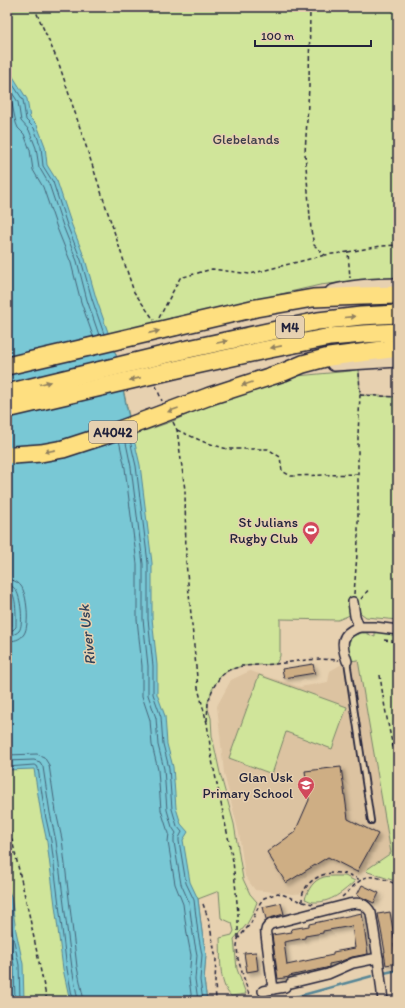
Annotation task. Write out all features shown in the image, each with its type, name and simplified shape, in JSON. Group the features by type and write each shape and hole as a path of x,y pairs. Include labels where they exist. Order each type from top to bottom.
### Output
{"highway":[{"name":"M4","path":"312,298 398,295"},
{"path":"7,366 256,308 312,298"},
{"name":"M4","path":"7,393 184,350 318,320 398,314"},
{"name":"M4","path":"7,409 187,367 330,337 398,332"},
{"path":"284,372 303,364 329,357 398,348"},
{"name":"A4042","path":"7,455 41,453 63,449 103,436 210,396 284,372"}],"main road":[{"path":"312,298 342,289 361,286 398,285"},
{"path":"284,372 337,364 398,360"}],"street":[{"path":"353,602 355,616 359,627"},
{"path":"346,661 343,649 348,632 359,627 375,627 398,630"},
{"path":"273,989 266,931 267,927 271,924 357,903 363,904 371,913 383,1001"},
{"path":"263,991 328,974 353,963 378,958"}],"lane":[{"path":"346,661 371,821"}],"path":[{"path":"34,7 59,64 134,292 156,323 180,278 212,269 250,274 324,255 381,246 398,245"},
{"path":"310,7 309,87 305,153 311,230 314,245 324,255"},
{"path":"348,252 350,278"},
{"path":"353,602 358,541 359,368"},
{"path":"156,385 164,404"},
{"path":"360,396 398,397"},
{"path":"173,421 177,430 185,490 186,562 198,688 207,723 212,760 233,861 238,913 238,939"},
{"path":"177,430 204,442 227,449 268,449 280,457 282,471 291,476 358,474"},
{"path":"384,640 398,642"},
{"path":"207,723 208,702 213,688 220,677 229,670 242,666 306,660 346,661"},
{"path":"380,675 390,736 398,766"},
{"path":"7,818 29,914 46,1001"},
{"path":"302,902 302,894 307,887 311,882 324,874 346,874 361,881"},
{"path":"203,904 209,921 216,959 216,1001"}],"shaded area":[{"name":"Glan Usk Primary School","path":"358,659 391,853 370,868 330,891 293,894 255,890 245,876 239,833 224,773 217,706 231,680 250,671 300,687 328,682 330,671 347,661"}],"green space":[{"name":"Glebelands","path":"7,7 398,7 398,279 372,279 320,285 108,334 116,355 133,435 173,421 248,390 297,376 351,371 359,368 360,395 398,397 398,620 366,617 354,608 350,615 338,620 280,619 280,656 276,664 242,666 229,670 220,677 213,688 208,702 212,736 220,773 234,824 243,879 250,894 257,902 247,924 234,939 237,969 246,994 231,996 227,991 222,977 220,938 232,935 234,931 232,923 221,918 219,891 198,899 206,955 204,980 207,1001 7,169"},
{"path":"7,587 118,1001 7,1001 7,628 8,626 12,626 12,607"},
{"path":"375,627 398,630 398,882 366,870 391,853 358,660 349,661 348,648 352,638 360,633 366,633 375,637"},
{"path":"259,675 347,707 332,749 286,732 272,774 229,758"},
{"path":"329,876 345,876 355,881 332,898 320,902 305,899 309,889 320,878"}],"water":[{"name":"River Usk","path":"7,60 12,75 27,99 30,118 37,125 45,146 47,165 57,181 85,259 96,298 116,355 140,465 152,563 152,618 157,665 157,694 165,716 167,744 173,767 176,808 181,824 188,832 183,840 190,882 198,899 206,955 204,980 207,1001 70,1001 63,969 47,842 34,769 7,770 7,628 8,626 12,626 12,607 7,587"},
{"path":"7,888 11,896 23,964 24,1001 7,1001"}],"building":[{"path":"313,664 315,673 284,678 282,669"},
{"path":"341,767 348,819 378,834 357,872 328,857 286,883 267,852 295,832 309,800 305,771"},
{"path":"362,885 379,893 374,903 357,895"},
{"path":"281,903 284,914 266,919 263,907"},
{"path":"390,912 397,963 386,965 378,914"},
{"path":"362,913 368,954 329,964 329,967 326,968 278,979 272,935 292,932 291,929 309,926 309,924","holes":["352,926 355,948 333,952 333,955 287,965 284,942 323,933 323,931"]},
{"path":"256,952 258,970 247,972 244,953"}],"waterway":[{"path":"384,973 398,970"},
{"path":"281,1001 372,976"}],"place":[{"name":"St Julians Rugby Club","path":"311,545"},
{"name":"Glan Usk Primary School","path":"306,800"}]}
